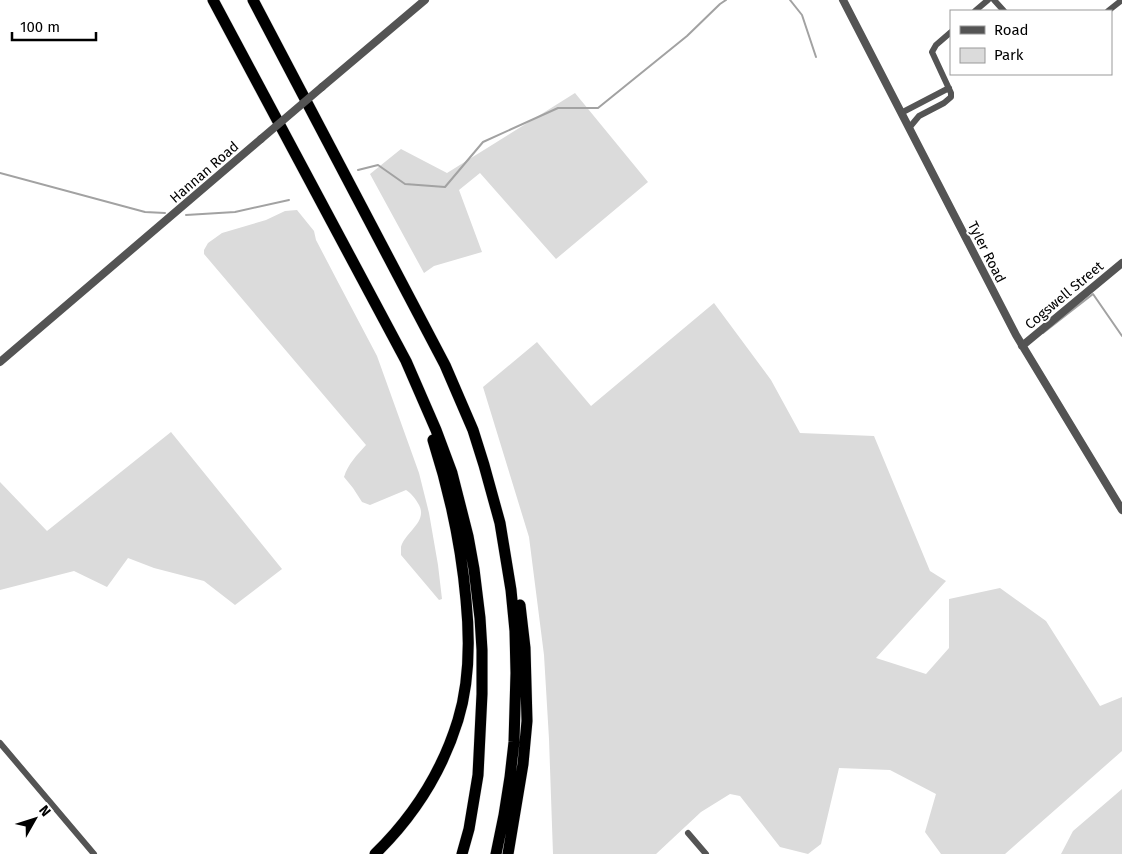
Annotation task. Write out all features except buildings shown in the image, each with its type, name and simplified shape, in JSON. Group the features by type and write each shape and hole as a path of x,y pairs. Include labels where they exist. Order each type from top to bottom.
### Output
{"highway":[{"path":"212,0 406,361 421,392 445,454 459,498 474,569 480,618 482,658 480,753 475,798 462,854"},
{"path":"253,0 445,365 473,430 511,555 516,577 525,648 527,721 523,764 508,854"},
{"path":"375,854 419,803 443,761 458,720 467,672 468,619 461,554 456,524 426,419 421,392"},
{"path":"496,854 510,777 515,719 516,673 515,631 511,590 500,523"},
{"path":"515,854 524,784 523,764"}],"street":[{"name":"Hannan Road","path":"0,362 425,0"},
{"name":"Tyler Road","path":"843,0 1022,346 1122,510"},
{"path":"976,10 988,0"},
{"path":"994,0 1003,10"},
{"path":"1109,10 1122,0"},
{"path":"909,128 918,116 948,101 952,97 932,52 936,45 950,33"},
{"path":"901,113 950,90"},
{"name":"Cogswell Street","path":"1022,346 1122,262"},
{"path":"0,743 94,854"},
{"path":"688,833 706,854"}],"green space":[{"path":"575,93 648,182 556,259 480,173 459,190 482,252 434,266 424,273 370,174 401,149 447,173"},
{"path":"297,210 314,231 316,240 377,356 419,473 429,513 442,599 439,600 401,555 403,542 421,517 421,511 416,500 406,490 370,505 362,502 344,477 350,464 366,445 204,254 208,243 222,233 266,220 285,211"},
{"path":"714,303 771,380 800,433 874,436 930,571 946,581 876,658 926,674 949,648 949,599 1000,588 1046,621 1100,706 1122,697 1122,751 1005,854 941,854 925,832 936,794 890,770 839,768 821,844 808,854 780,847 740,796 730,794 701,812 656,854 553,854 544,655 529,537 483,387 537,342 591,406"},
{"path":"171,432 282,569 235,605 204,581 154,568 128,558 107,587 74,571 0,590 0,482 47,531"},
{"path":"1122,789 1122,854 1061,854 1073,831"}],"waterway":[{"path":"358,170 378,165 405,184 445,187 483,142 558,108 598,108 687,36 726,0"},
{"path":"790,0 802,15 816,57"},
{"path":"0,173 145,212 165,213"},
{"path":"186,215 235,212 289,200"},
{"path":"1043,333 1093,294 1122,336"}]}
